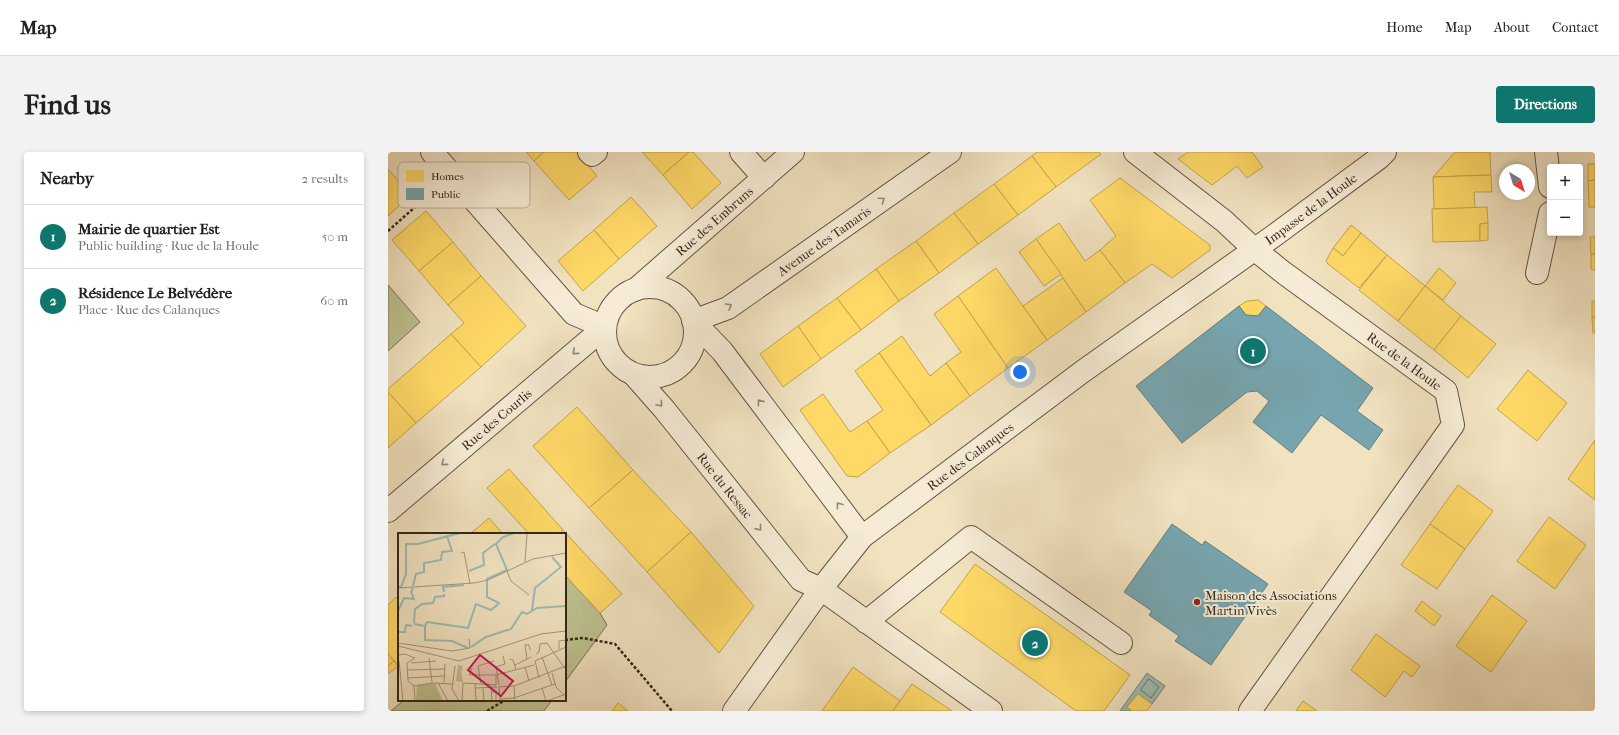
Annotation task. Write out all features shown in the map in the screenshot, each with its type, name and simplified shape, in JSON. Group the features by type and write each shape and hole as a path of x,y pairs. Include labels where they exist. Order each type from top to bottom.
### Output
{"street":[{"path":"432,152 441,162"},
{"path":"589,152 592,155 596,152"},
{"path":"741,152 764,178"},
{"name":"Rue des Embruns","path":"635,290 793,152"},
{"name":"Avenue des Tamaris","path":"693,321 728,308 950,152"},
{"name":"Rue de la Houle","path":"1135,152 1224,221 1254,249 1290,278 1446,391 1453,425 1250,711"},
{"name":"Impasse de la Houle","path":"1254,249 1385,152"},
{"path":"1546,152 1547,164"},
{"path":"481,208 574,314 605,327"},
{"path":"1537,273 1547,227"},
{"name":"Rue des Calanques","path":"734,711 821,589 862,537 1082,372 1254,249"},
{"path":"650,287 664,290 677,297 687,308 693,321 695,335 692,348 685,361 674,370 662,376 648,377 634,375 620,367 611,356 606,342 605,327 608,315 615,304 624,296 635,290 650,287"},
{"path":"693,321 722,351 862,537"},
{"name":"Rue des Courlis","path":"388,511 605,327"},
{"name":"Rue du Ressac","path":"634,375 664,409 801,580 821,589 991,711"},
{"path":"866,622 971,537 1121,643"}],"path":[{"path":"388,231 414,208"},
{"path":"566,640 583,638 614,644 672,711"},
{"path":"487,711 503,701"}],"green space":[{"path":"388,285 420,322 388,351"},
{"path":"566,576 600,613 607,625 566,681"},
{"path":"403,701 551,701 544,711 391,711"}],"water":[{"path":"1147,673 1165,686 1152,704 1138,694 1127,707 1132,711 1120,711"}],"building: Homes":[{"path":"526,152 544,152 534,161"},
{"path":"544,152 577,152 597,176 569,200 534,161"},
{"path":"642,152 689,152 663,175"},
{"path":"689,152 693,152 721,183 692,209 663,175"},
{"path":"1037,152 1099,152 1101,154 1056,187 1032,156"},
{"path":"1188,152 1252,152 1263,167 1247,178 1237,166 1212,185 1178,159"},
{"path":"1455,152 1490,152 1491,175 1433,177"},
{"path":"1032,156 1056,187 1018,215 994,184"},
{"path":"1588,164 1595,164 1595,180 1588,181"},
{"path":"388,169 398,180 398,207 388,216"},
{"path":"1491,175 1492,192 1474,192 1475,208 1434,209 1433,177"},
{"path":"1120,178 1210,245 1210,250 1172,278 1152,264 1125,283 1100,250 1116,236 1090,200"},
{"path":"1595,180 1595,207 1589,207 1588,181"},
{"path":"994,184 1018,215 978,244 954,213"},
{"path":"631,197 657,226 619,259 594,230"},
{"path":"1487,207 1488,223 1480,224 1480,241 1433,242 1432,209"},
{"path":"426,211 453,242 419,271 392,240"},
{"path":"954,213 978,244 939,273 916,241"},
{"path":"1059,223 1085,261 1100,250 1125,283 1086,312 1036,239"},
{"path":"1488,223 1488,240 1480,241 1480,224"},
{"path":"1351,225 1361,233 1343,256 1333,248"},
{"path":"594,230 619,259 583,291 558,261"},
{"path":"1361,233 1387,255 1359,288 1326,261 1333,248 1343,256"},
{"path":"1590,237 1595,237 1595,254 1591,254"},
{"path":"1036,239 1061,274 1044,286 1019,252"},
{"path":"916,241 939,273 899,301 876,269"},
{"path":"453,242 481,276 448,305 419,271"},
{"path":"1591,254 1595,254 1595,270 1591,269"},
{"path":"1387,255 1425,286 1398,321 1359,290"},
{"path":"996,268 1047,340 1008,368 958,296"},
{"path":"1439,268 1456,283 1443,300 1425,286"},
{"path":"876,269 899,301 861,330 837,298"},
{"path":"481,276 526,326 481,367 451,334 464,323 448,305"},
{"path":"1063,278 1086,312 1047,340 1023,306"},
{"path":"1425,286 1461,316 1434,350 1398,321"},
{"path":"958,296 1008,368 970,396 946,363 961,352 934,314"},
{"path":"837,298 861,330 821,359 798,326"},
{"path":"1258,300 1266,306 1258,316 1246,315 1239,306 1247,301"},
{"path":"1592,301 1595,301 1595,317 1592,317"},
{"path":"1461,316 1496,344 1468,378 1434,350"},
{"path":"1592,317 1595,317 1595,333 1593,333"},
{"path":"798,326 821,359 783,387 760,354"},
{"path":"451,334 481,367 416,423 388,392 388,389"},
{"path":"902,336 930,376 946,363 970,396 931,425 879,353"},
{"path":"879,353 931,425 890,453 867,421 883,410 855,371"},
{"path":"1528,370 1567,403 1537,441 1497,409"},
{"path":"388,392 416,423 388,448"},
{"path":"823,394 850,432 867,421 890,453 858,477 847,476 800,410"},
{"path":"577,407 633,470 589,508 533,446"},
{"path":"1595,440 1595,500 1568,479"},
{"path":"509,469 563,530 560,533 528,533 487,488"},
{"path":"633,470 691,532 647,572 589,508"},
{"path":"1458,485 1493,511 1465,549 1430,524"},
{"path":"1549,517 1586,545 1555,589 1517,561"},
{"path":"489,518 502,533 470,533"},
{"path":"1430,524 1465,549 1437,589 1401,565"},
{"path":"691,532 754,606 719,653 647,572"},
{"path":"566,533 622,594 600,613 566,576"},
{"path":"975,564 1130,675 1104,711 1076,711 940,612"},
{"path":"1492,595 1527,621 1491,672 1456,646"},
{"path":"396,597 398,599 398,665 388,654 388,605"},
{"path":"1422,601 1441,616 1434,626 1415,611"},
{"path":"1376,634 1420,666 1412,677 1404,671 1385,697 1351,670"},
{"path":"388,654 394,661 388,666"},
{"path":"394,661 398,666 388,674 388,666"},
{"path":"853,667 900,701 893,711 822,711"},
{"path":"912,684 952,711 893,711"},
{"path":"1138,694 1152,704 1147,711 1132,711 1127,707"},
{"path":"1303,701 1317,711 1296,711"},
{"path":"618,703 628,711 612,711"}],"building: Public":[{"path":"1239,306 1246,315 1258,316 1266,306 1373,388 1357,411 1383,430 1369,450 1321,415 1292,453 1253,422 1269,401 1257,391 1247,392 1182,443 1136,386"},
{"name":"Maison des Associations Martin Vivès","path":"1172,524 1202,545 1205,541 1268,584 1211,665 1175,641 1179,636 1149,615 1152,611 1124,592"}],"place":[{"name":"Mairie de quartier Est","path":"1253,351"},
{"name":"Maison des Associations Martin Vivès","path":"1197,602"},
{"name":"Résidence Le Belvédère","path":"1035,643"}]}
